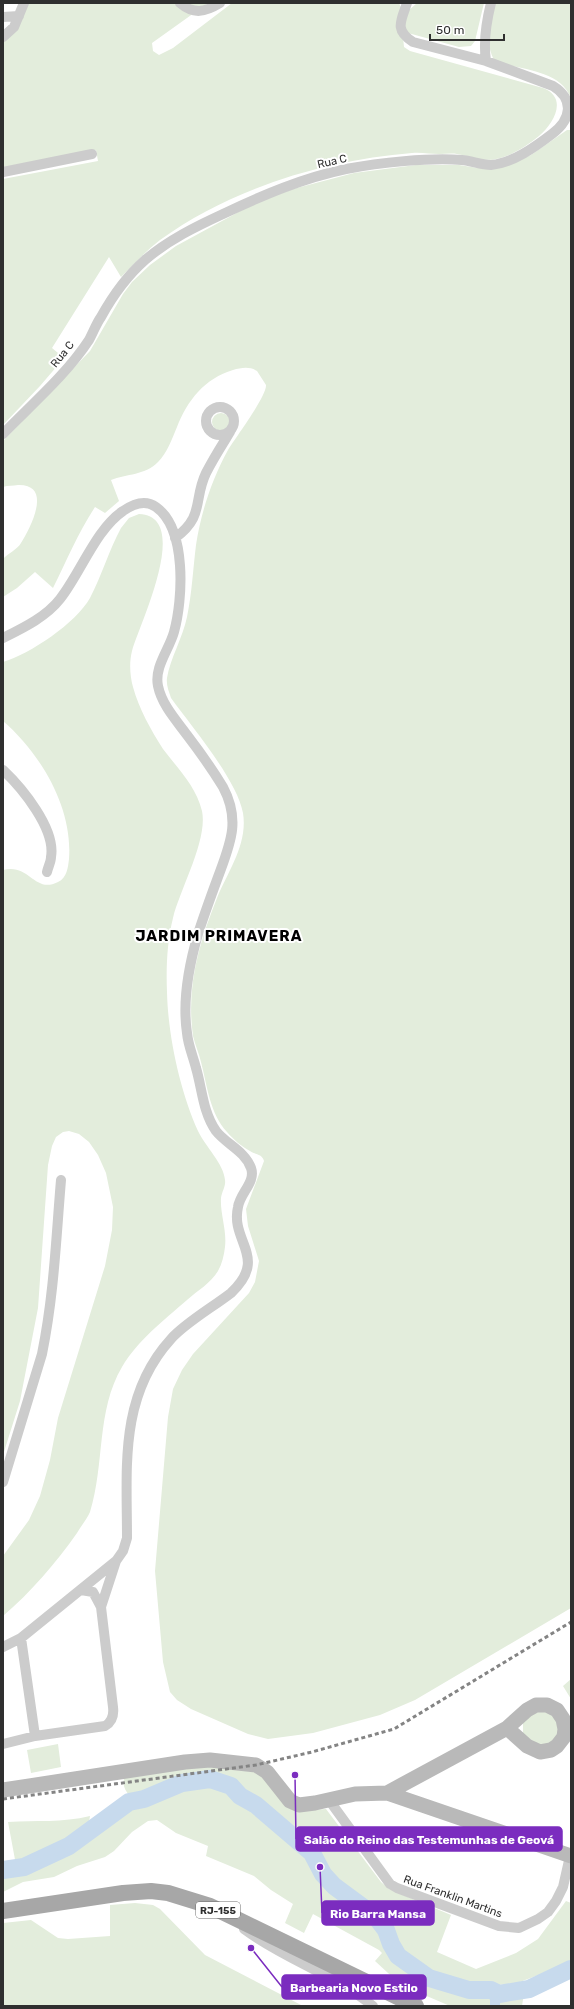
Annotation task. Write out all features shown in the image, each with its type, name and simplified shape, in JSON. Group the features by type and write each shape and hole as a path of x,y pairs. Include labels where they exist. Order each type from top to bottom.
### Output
{"main road":[{"name":"RJ-155","path":"3,1911 151,1891 168,1893 194,1900 218,1910 276,1944 416,2006"}],"street":[{"path":"3,37 14,27 24,3"},
{"path":"180,3 191,11 198,12 205,11 220,3"},
{"name":"Rua C","path":"3,434 76,357 89,340 104,312 127,280 145,260 179,236 252,199 312,178 346,169 433,160 464,160 477,164 491,165 506,161 542,141 567,123 569,106 563,91 486,61 413,42 405,37 400,31 400,24 408,3"},
{"path":"486,61 486,21 491,3"},
{"path":"3,16 19,16"},
{"path":"3,172 92,154"},
{"path":"175,538 188,528 196,515 204,480 230,432"},
{"path":"3,638 38,618 60,599 109,524 128,507 142,502 155,506 167,518 175,538 180,585 178,613 170,643 159,668 158,686 166,707 223,787 230,804 233,818 229,845 198,935 189,967 186,1000 186,1031 211,1122 220,1136 243,1156 251,1170 251,1178 240,1198 237,1211 238,1226 246,1250 248,1264 244,1278 236,1289 171,1338 137,1395 128,1448 127,1538 123,1551 116,1561 81,1590 21,1638 3,1647"},
{"path":"3,770 32,806 47,828 52,856 47,872"},
{"path":"3,1482 42,1354 47,1332 55,1276 61,1180"},
{"path":"101,1607 116,1561"},
{"path":"3,1744 35,1736 105,1726 110,1723 114,1713 101,1607 93,1592 81,1590"},
{"path":"21,1638 35,1736"},
{"path":"387,1793 507,1728"},
{"path":"3,1790 185,1762 210,1760 256,1765 267,1772 290,1801 299,1804 322,1802 355,1794 387,1793 570,1856"},
{"name":"Rua Franklin Martins","path":"322,1802 390,1884 499,1926 519,1928 538,1920 548,1912 556,1901 563,1887 570,1856"},
{"path":"276,1944 373,2006"}],"green space":[{"path":"28,3 208,3 152,43 153,51 159,55 173,48 232,3 399,3 402,10 408,11 417,3 484,3 475,41 471,46 459,47 408,33 403,37 404,47 410,51 543,88 551,92 555,98 557,104 556,111 549,125 539,136 519,150 501,158 486,160 455,154 415,153 346,162 313,170 248,191 217,205 160,240 140,257 121,277 109,257 52,348 64,358 3,425 3,179 98,161 96,150 3,170 3,40"},
{"path":"495,3 571,3 571,98 565,88 548,76 494,60 491,53 489,39"},
{"path":"567,130 571,130 571,1608 415,1700 380,1715 313,1733 268,1739 248,1734 191,1709 177,1700 170,1692 163,1662 155,1571 168,1417 173,1389 182,1370 193,1354 249,1293 255,1282 259,1261 248,1226 246,1209 264,1161 260,1156 235,1140 221,1125 210,1099 193,1036 191,1018 193,983 200,949 217,898 240,846 243,836 243,813 232,785 213,754 171,698 167,681 171,663 187,617 196,545 208,496 217,472 228,450 256,407 266,385 257,371 251,368 245,368 233,370 223,374 206,385 198,392 186,408 167,450 158,462 142,472 111,480 119,501 105,513 95,507 78,537 53,588 35,572 17,588 3,597 3,559 15,550 25,536 34,517 37,499 35,491 29,487 18,485 3,487 3,441 90,351 123,294 132,282 150,265 176,246 257,202 293,189 354,173 416,165 459,165 478,168 511,164 531,155"},
{"path":"217,413 225,413 230,418 228,429 225,431 217,431 212,426 212,418"},
{"path":"139,514 154,519 162,533 162,551 152,597 132,651 130,665 132,683 139,703 154,734 163,749 191,786 202,811 203,823 197,850 173,918 169,936 167,974 170,1027 176,1063 186,1099 201,1137 218,1161 224,1174 225,1182 221,1204 225,1234 225,1247 222,1262 215,1275 208,1283 152,1331 128,1357 114,1384 108,1401 104,1420 95,1494 90,1512 77,1533 52,1566 3,1616 3,1556 29,1520 40,1496 50,1460 58,1418 105,1266 112,1230 113,1207 106,1173 98,1155 89,1142 79,1134 69,1131 63,1132 56,1137 52,1146 48,1165 38,1308 20,1401 3,1455 3,870 12,869 20,871 37,882 43,884 50,885 58,882 63,878 68,865 69,839 66,820 60,801 51,782 29,749 17,734 3,721 3,662 39,645 63,627 83,608 90,598 121,528 129,518"},
{"path":"571,1679 571,1699 563,1686"},
{"path":"549,1708 562,1732 544,1748 523,1735 523,1723 528,1713"},
{"path":"58,1744 61,1767 31,1773 27,1750"},
{"path":"171,1766 252,1768 312,1810 326,1809 381,1882 389,1889 451,1915 437,1952 476,1969 516,1953 538,1939 566,1901 571,1903 571,1963 517,1983 478,1987 454,1981 420,1966 409,1959 397,1944 382,1916 367,1902 345,1890 307,1844 264,1806 228,1780 202,1776 165,1782 136,1796 130,1796 126,1791 124,1784 125,1775"},
{"path":"197,1785 212,1787 228,1792 258,1810 272,1822 297,1846 336,1893 375,1921 382,1930 392,1950 410,1971 435,1984 474,1997 496,1998 524,1993 522,2006 450,2006 401,1985 375,1961 382,1953 379,1950 313,1914 304,1933 285,1923 293,1904 271,1890 254,1876 206,1856 208,1846 176,1833 157,1820 148,1821 132,1832 114,1851 105,1857 77,1866 54,1877 23,1882 3,1892 3,1873 21,1870 46,1862 69,1851 85,1842 112,1816 125,1808 167,1792"},
{"path":"104,1812 93,1826 80,1838 16,1865 8,1822 59,1820 90,1816 89,1822"},
{"path":"135,1903 153,1905 160,1909 205,1955 303,2006 3,2006 3,1923 31,1920 58,1938 68,1939 110,1936 110,1905"}],"waterway":[{"path":"3,1870 24,1867 69,1846 129,1802 144,1799 182,1783 210,1779 231,1786 240,1796 256,1805 312,1853 323,1874 334,1886 376,1917 386,1930 391,1944 398,1956 429,1978 469,1990 491,1990 499,1994 529,1989 571,1969"},
{"path":"495,1997 495,2006"}],"railway":[{"path":"3,1799 256,1765 312,1752 394,1729 571,1622"}],"place":[{"name":"Salão do Reino das Testemunhas de Geová","path":"295,1775"},
{"name":"Rio Barra Mansa","path":"320,1867"},
{"name":"Barbearia Novo Estilo","path":"251,1948"}],"district":[{"name":"JARDIM PRIMAVERA","path":"219,936"}]}
